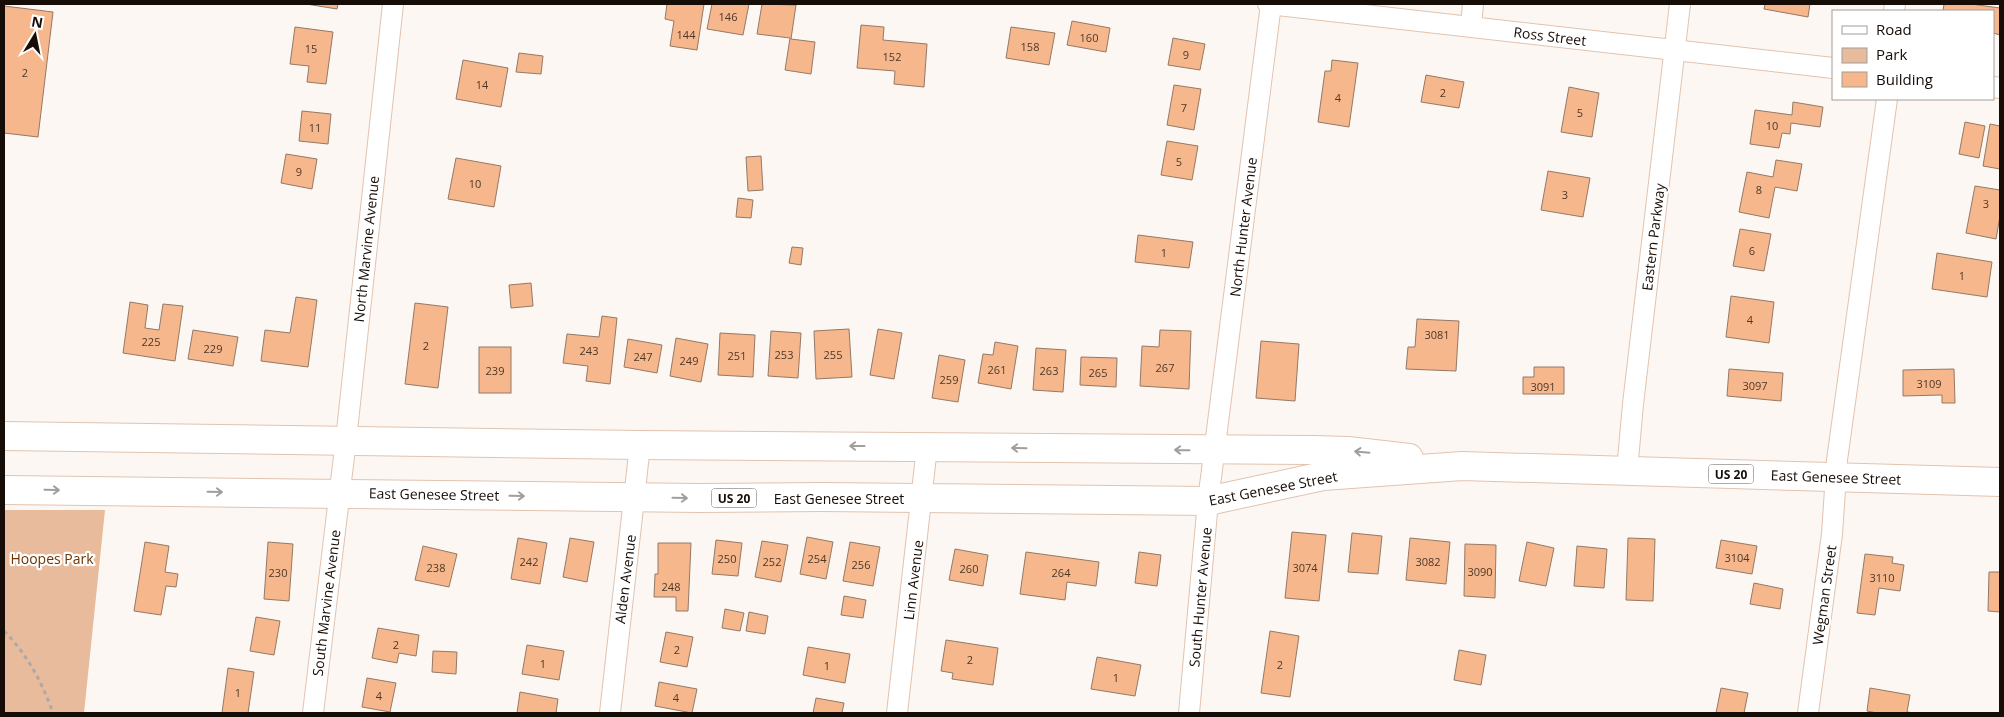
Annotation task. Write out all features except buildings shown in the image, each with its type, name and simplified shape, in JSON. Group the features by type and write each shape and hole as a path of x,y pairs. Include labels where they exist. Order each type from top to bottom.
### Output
{"highway":[{"name":"East Genesee Street","path":"4,436 640,445 1348,451 1462,466 2000,482"},
{"name":"East Genesee Street","path":"4,490 1208,501 1323,476 1462,466"}],"street":[{"name":"North Marvine Avenue","path":"338,493 346,440 393,4"},
{"name":"Ross Street","path":"1270,4 1832,68"},
{"name":"North Hunter Avenue","path":"1214,450 1223,394 1270,4"},
{"path":"1471,26 1473,4"},
{"name":"Eastern Parkway","path":"1627,471 1633,404 1680,4"},
{"name":"Wegman Street","path":"1808,713 1832,534 1836,476 1887,100"},
{"name":"Alden Avenue","path":"610,713 640,445"},
{"name":"Linn Avenue","path":"897,713 927,447"},
{"name":"South Hunter Avenue","path":"1189,713 1214,450"},
{"name":"South Marvine Avenue","path":"313,713 338,493"}],"path":[{"path":"4,631 16,642 29,660 53,713"}],"green space":[{"name":"Hoopes Park","path":"4,510 105,510 84,713 4,713"}]}
